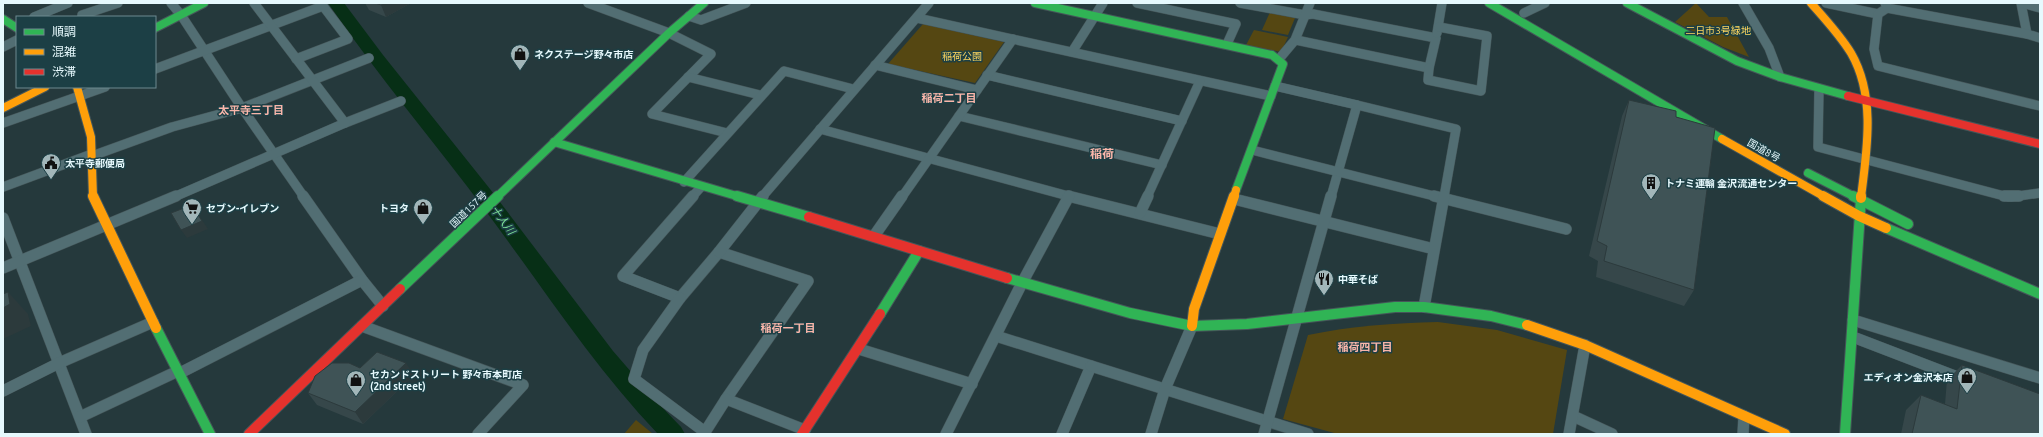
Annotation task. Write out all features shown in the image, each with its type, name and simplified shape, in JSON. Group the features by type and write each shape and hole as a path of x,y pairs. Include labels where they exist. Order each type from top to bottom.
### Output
{"main road":[{"path":"156,28 204,3"},
{"name":"国道157号","path":"249,434 494,198 669,33 704,3"},
{"path":"1035,3 1272,55 1279,59 1283,64 1220,234 1194,309 1192,326"},
{"name":"国道8号","path":"1489,3 1758,160 1859,216 2040,294"},
{"path":"1506,3 1728,131"},
{"path":"1627,3 1737,61 1780,77 1820,89 2040,144"},
{"path":"1811,3 1825,18 1847,48 1860,72 1867,100 1866,160 1862,202 1859,216 1845,434"},
{"path":"3,19 16,26"},
{"path":"3,108 43,88"},
{"path":"77,88 91,137 92,194 106,226 210,434"},
{"path":"554,142 701,187 874,236 1022,283 1130,313 1192,326 1247,324 1395,307 1424,307 1492,316 1540,329 1585,345 1785,434"},
{"path":"1801,170 1862,202 1918,228"},
{"path":"804,432 860,349 920,251"}],"street":[{"path":"36,16 68,3"},
{"path":"82,16 118,3"},
{"path":"171,3 182,15 274,155 362,280 383,306"},
{"path":"254,3 345,124"},
{"path":"588,3 669,33 711,54 652,114 727,133"},
{"path":"689,16 701,20 746,3"},
{"path":"1072,52 1103,3"},
{"path":"1137,3 1236,24 1227,44"},
{"path":"1240,3 1305,15 1313,14 1436,38"},
{"path":"1279,59 1290,51 1296,40 1310,3"},
{"path":"1439,26 1488,36 1481,91 1428,80 1442,3"},
{"path":"1524,13 1545,3"},
{"path":"1743,3 1760,28 1771,49 1780,77"},
{"path":"1826,3 1878,14"},
{"path":"2027,34 2021,3 2040,8"},
{"path":"719,252 808,282 726,399 705,432 634,380 643,350 680,298 719,252 757,203 917,18 924,4"},
{"path":"156,69 270,24 323,6 348,39 296,59"},
{"path":"2040,38 2027,34 1886,6 1878,14 1874,49 1878,66 2040,106"},
{"path":"917,18 1271,96"},
{"path":"874,236 1013,39"},
{"path":"3,47 16,40"},
{"path":"1296,40 1429,68"},
{"path":"3,187 172,128 242,108 370,58"},
{"path":"875,65 977,90"},
{"path":"684,182 760,95 784,71 854,90"},
{"path":"987,76 1182,121"},
{"path":"688,77 760,95"},
{"path":"1140,213 1200,81"},
{"path":"1275,86 1456,129 1424,307"},
{"path":"3,123 102,88"},
{"path":"1820,89 1818,147 2009,197 2040,193"},
{"path":"3,268 401,101"},
{"path":"1266,428 1337,171 1357,105"},
{"path":"958,116 1162,165"},
{"path":"820,129 1069,196 1220,234"},
{"path":"1252,150 1566,229"},
{"path":"680,298 623,276 701,187"},
{"path":"946,434 1022,283 1069,196"},
{"path":"1234,199 1434,249"},
{"path":"3,218 86,434"},
{"path":"80,418 179,372 362,280"},
{"path":"1853,320 2040,378"},
{"path":"3,391 60,363 154,322"},
{"path":"362,326 523,385 478,434"},
{"path":"1151,434 1165,389 1192,326"},
{"path":"996,336 1165,389 1266,428 1308,434"},
{"path":"1852,337 1975,384"},
{"path":"1569,434 1585,345"},
{"path":"860,349 972,384"},
{"path":"1062,434 1091,366"},
{"path":"726,399 804,432"},
{"path":"1573,416 1612,434"},
{"path":"1743,434 1744,416"}],"green space":[{"name":"二日市3号緑地","path":"1696,3 1709,17 1727,17 1749,57 1723,47 1675,22"},
{"path":"1270,12 1295,18 1288,35 1262,30"},
{"name":"稲荷公園","path":"923,24 1004,42 975,83 888,64"},
{"path":"1254,30 1288,37 1281,52 1246,45"},
{"path":"1438,322 1497,330 1567,350 1553,434 1338,434 1283,419 1308,335 1340,329 1405,323"},
{"path":"636,420 653,434 624,434"}],"building":[{"name":"トナミ運輸 金沢流通センター","path":"1629,100 1676,111 1676,117 1715,128 1694,290 1604,261 1607,246 1597,241"},
{"path":"192,205 202,221 181,230 171,213"},
{"path":"8,292 10,304 3,308 3,294"},
{"path":"377,352 406,363 355,412 308,393 315,376 332,363 349,363 360,368"},
{"name":"エディオン金沢本店","path":"1962,365 2040,394 2040,434 1912,434 1921,395 1957,409"}],"waterway":[{"name":"十人川","path":"336,3 356,31 483,193 605,357 649,409 673,434"}],"traffic: fast":[{"path":"156,27 204,3"},
{"path":"400,289 669,33 704,3"},
{"path":"1035,3 1272,55 1283,64 1236,190"},
{"path":"1489,3 1722,139"},
{"path":"1627,3 1737,61 1780,77 1848,96"},
{"path":"3,19 16,27"},
{"path":"554,142 809,217"},
{"path":"1808,173 1908,224"},
{"path":"1845,434 1861,198"},
{"path":"1886,228 2040,294"},
{"path":"880,314 919,251"},
{"path":"1007,278 1130,313 1192,326 1247,324 1395,307 1424,307 1491,316 1527,325"},
{"path":"156,328 210,434"}],"traffic: slow":[{"path":"1811,3 1852,54 1860,73 1864,88 1867,136 1861,198"},
{"path":"3,108 43,88"},
{"path":"77,88 91,137 92,194 156,328"},
{"path":"1722,139 1859,216 1886,228"},
{"path":"1192,326 1194,309 1236,190"},
{"path":"1527,325 1585,345 1785,434"}],"traffic: jam":[{"path":"1848,96 2040,144"},
{"path":"809,217 1007,278"},
{"path":"249,434 400,289"},
{"path":"802,434 880,314"}],"place":[{"name":"ネクステージ野々市店","path":"520,71"},
{"name":"太平寺郵便局","path":"51,180"},
{"name":"トナミ運輸 金沢流通センター","path":"1651,200"},
{"name":"セブン-イレブン","path":"192,225"},
{"name":"トヨタ","path":"423,225"},
{"name":"中華そば","path":"1324,296"},
{"name":"エディオン金沢本店","path":"1967,394"},
{"name":"セカンドストリート 野々市本町店 (2nd street)","path":"356,397"}],"district":[{"name":"稲荷二丁目","path":"949,98"},
{"name":"太平寺三丁目","path":"251,110"},
{"name":"稲荷","path":"1102,154"},
{"name":"稲荷一丁目","path":"788,328"},
{"name":"稲荷四丁目","path":"1365,347"}]}
